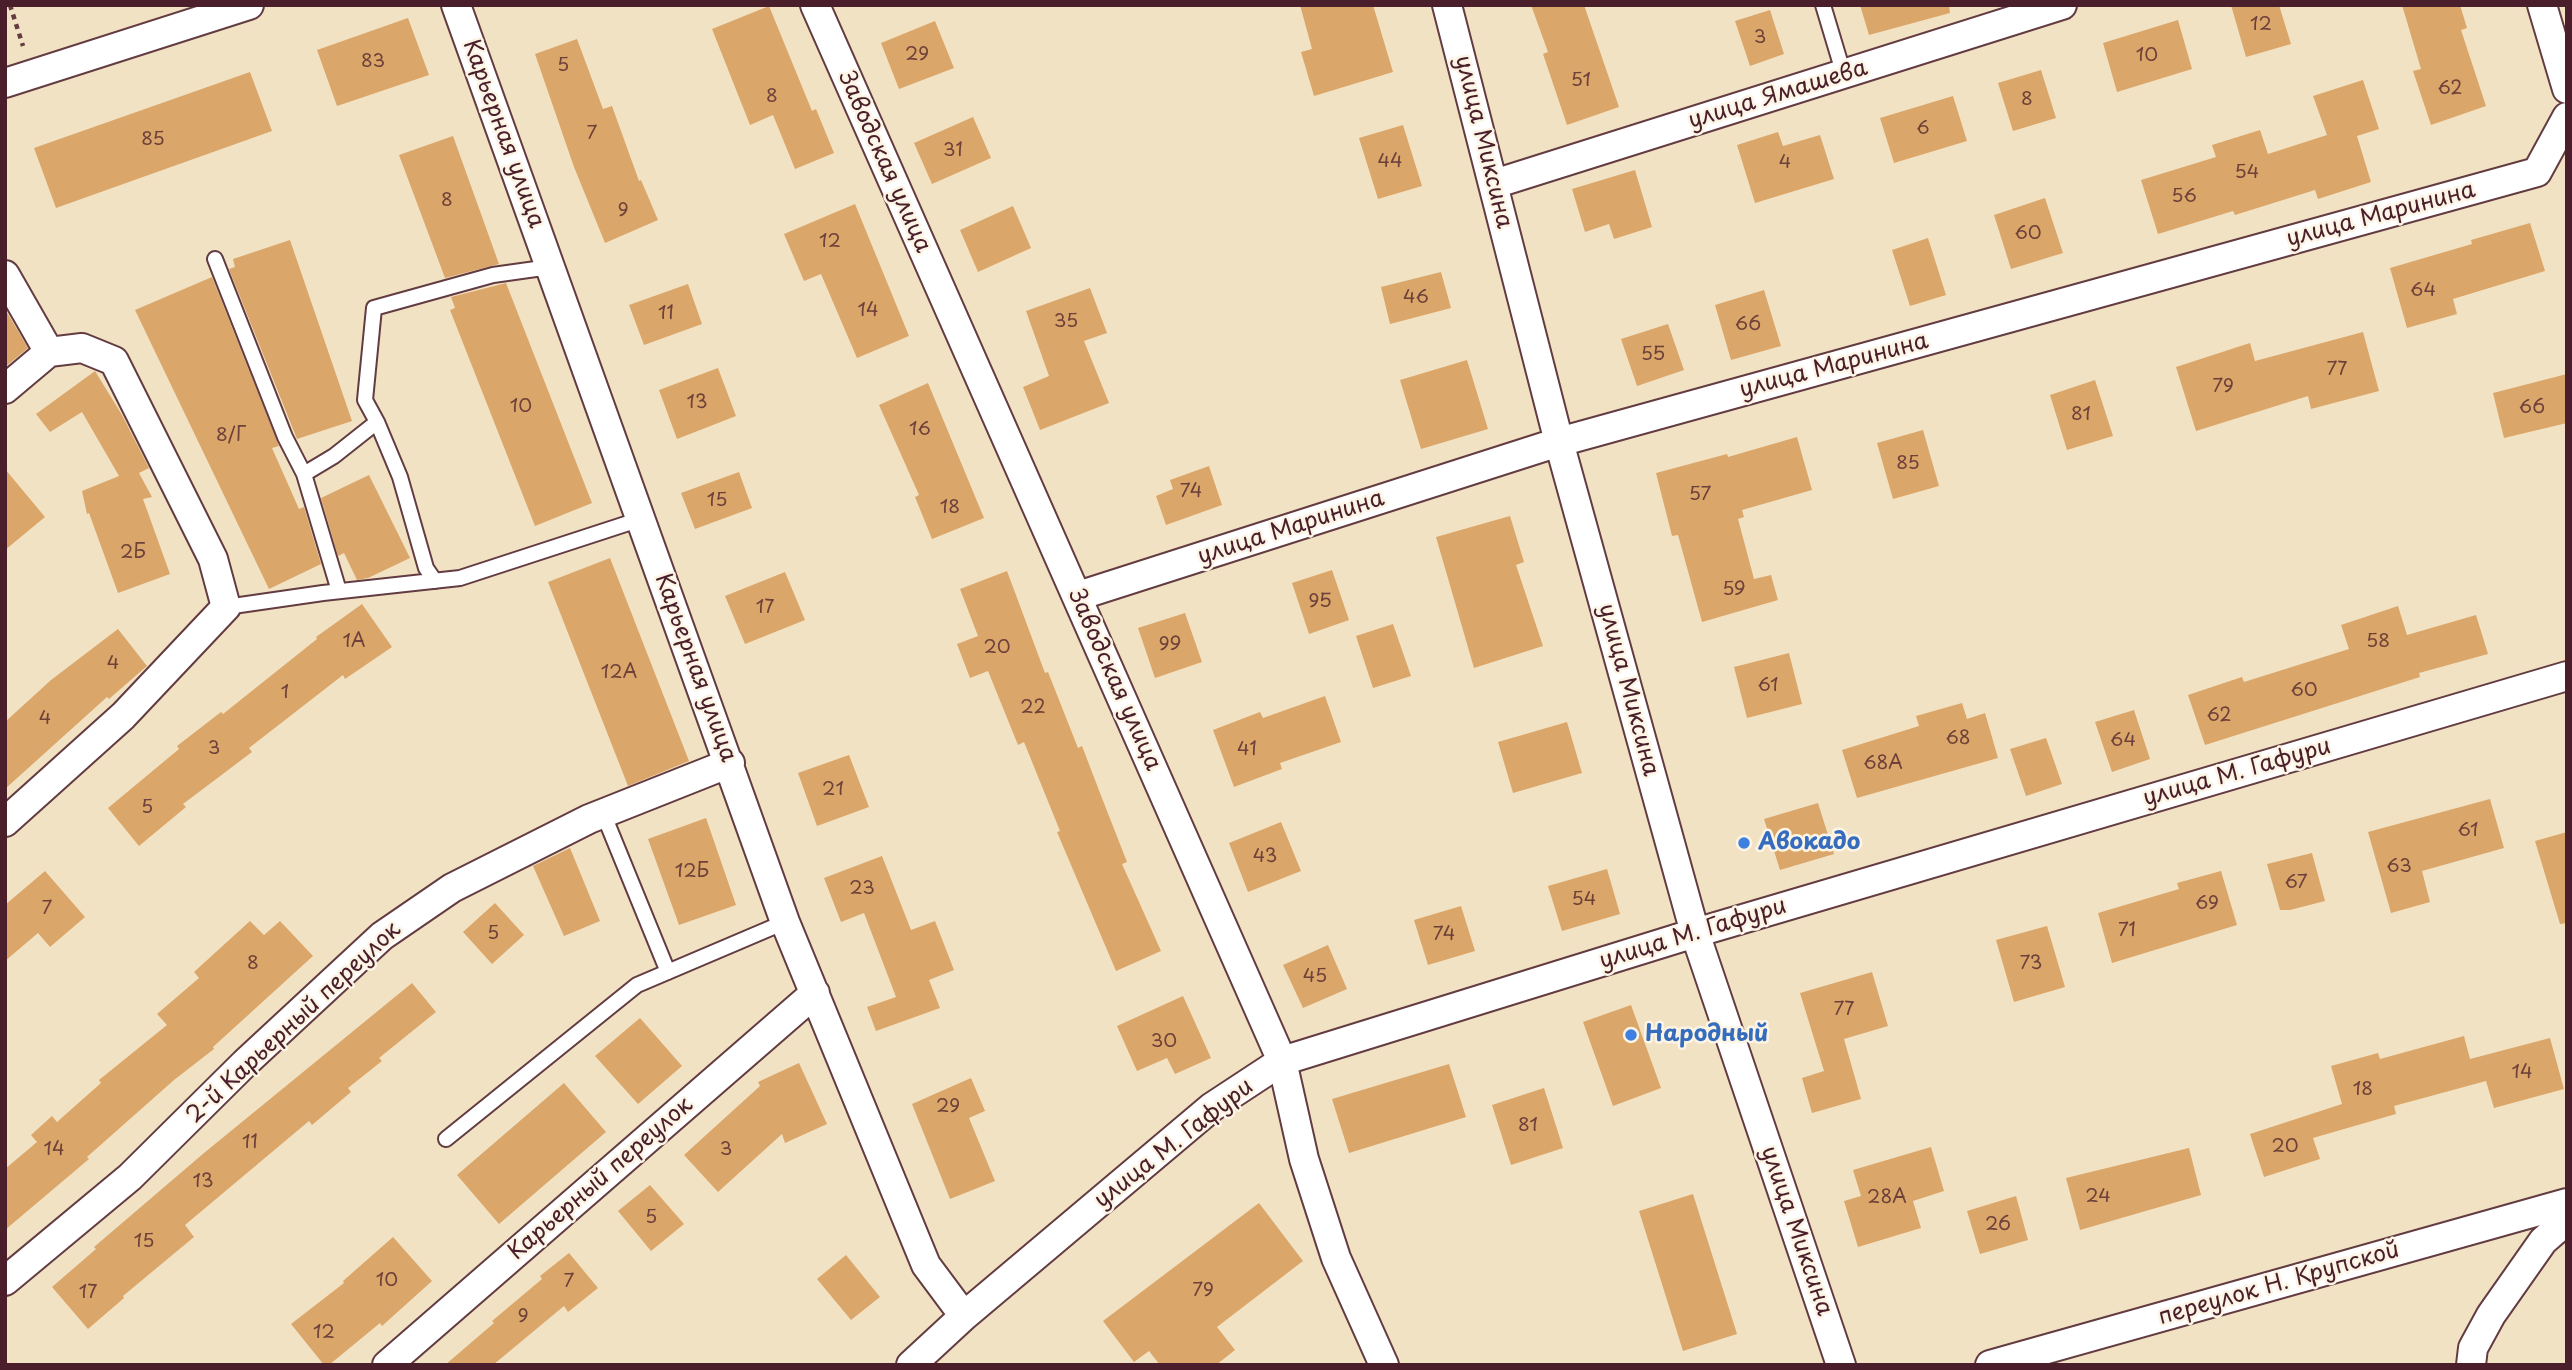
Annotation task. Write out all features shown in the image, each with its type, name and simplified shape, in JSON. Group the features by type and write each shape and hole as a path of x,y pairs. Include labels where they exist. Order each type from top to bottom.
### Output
{"street":[{"path":"5,83 249,5"},
{"name":"Карьерная улица","path":"456,5 785,922 926,1265 964,1316"},
{"name":"Заводская улица","path":"815,5 1282,1061 1304,1159 1336,1258 1384,1365"},
{"name":"улица Миксина","path":"1447,5 1559,442 1695,933 1841,1365"},
{"name":"улица Ямашева","path":"1494,184 2062,5"},
{"path":"2542,5 2567,89"},
{"name":"улица Маринина","path":"1078,596 1559,442 2537,172 2567,117"},
{"path":"5,275 49,352"},
{"path":"5,389 49,352 82,348 114,361 213,559 226,607 122,716 5,822"},
{"name":"улица М. Гафури","path":"911,1365 964,1316 1212,1108 1282,1061 1695,933 2567,676"},
{"name":"2-й Карьерный переулок","path":"5,1281 130,1177 245,1063 382,936 452,888 603,813 730,763"},
{"name":"Карьерный переулок","path":"387,1365 815,993"},
{"name":"переулок Н. Крупской","path":"1990,1365 2567,1203"},
{"path":"2471,1365 2473,1348 2491,1315 2543,1241 2567,1220"}],"lane":[{"path":"1823,5 1844,75"},
{"path":"215,259 285,438 304,474 340,592"},
{"path":"435,581 426,568 400,477 365,400 374,307 493,275 551,267"},
{"path":"304,474 334,456 377,422"},
{"path":"226,607 460,578 641,519"},
{"path":"603,813 668,972"},
{"path":"446,1139 637,985 785,922"}],"path":[{"path":"10,5 32,74"}],"building":[{"path":"1300,5 1373,5 1393,72 1314,96 1301,52 1312,49"},
{"path":"1531,5 1584,5 1619,107 1567,125 1543,54 1548,52"},
{"path":"1860,5 1949,5 1950,13 1869,35"},
{"path":"2231,5 2279,5 2291,44 2246,57"},
{"path":"2402,5 2460,5 2467,28 2461,30 2486,106 2431,125 2413,71 2421,69"},
{"path":"769,6 812,111 816,109 834,153 795,169 773,115 750,125 712,29"},
{"path":"1770,10 1784,54 1750,66 1735,21"},
{"path":"408,18 429,75 337,106 317,50"},
{"path":"2178,20 2192,69 2117,92 2103,43"},
{"path":"935,21 954,68 899,89 881,43"},
{"path":"577,39 603,109 612,106 639,181 641,180 658,220 605,243 574,167 535,54"},
{"path":"2041,70 2056,118 2013,131 1998,83"},
{"path":"250,72 272,131 56,208 34,148"},
{"path":"2363,80 2379,129 2357,136 2371,182 2318,199 2315,190 2235,215 2233,211 2158,234 2141,180 2216,157 2212,145 2260,130 2268,154 2327,135 2313,96"},
{"path":"1953,96 1967,141 1894,163 1880,118"},
{"path":"973,117 991,158 932,184 914,143"},
{"path":"1403,125 1422,186 1378,199 1359,138"},
{"path":"1778,132 1783,146 1820,135 1834,179 1755,203 1737,145"},
{"path":"453,136 499,264 445,278 399,155"},
{"path":"1635,170 1652,227 1614,239 1609,224 1585,232 1572,189"},
{"path":"2045,198 2063,253 2011,269 1994,215"},
{"path":"855,204 909,336 857,358 821,274 804,281 784,234"},
{"path":"1013,206 1031,248 978,272 960,230"},
{"path":"2530,223 2545,271 2453,299 2457,314 2407,328 2390,268 2472,244 2471,240"},
{"path":"1928,238 1946,295 1910,306 1892,250"},
{"path":"290,240 352,421 297,439 229,269 235,267 233,259"},
{"path":"1441,272 1451,308 1390,324 1381,287"},
{"path":"212,277 279,446 272,448 299,509 304,507 321,564 269,589 135,310"},
{"path":"506,283 592,503 535,526 450,310 455,308 451,297"},
{"path":"688,284 702,324 644,345 629,305"},
{"path":"1090,288 1107,333 1084,341 1109,403 1040,430 1023,387 1049,376 1026,311"},
{"path":"1764,290 1781,346 1731,360 1715,305"},
{"path":"5,309 28,348 5,367"},
{"path":"1668,324 1684,370 1637,386 1621,339"},
{"path":"2363,332 2379,391 2311,409 2308,396 2196,431 2176,367 2250,343 2255,361"},
{"path":"1467,360 1488,429 1421,449 1400,380"},
{"path":"718,368 736,416 677,439 659,390"},
{"path":"95,371 122,415 149,468 139,473 152,497 143,499 170,574 118,593 89,513 87,514 82,491 119,476 82,412 50,432 36,414"},
{"path":"2567,374 2567,423 2504,438 2493,393"},
{"path":"2095,380 2113,436 2067,450 2050,395"},
{"path":"928,383 984,518 932,539 915,497 919,495 879,405"},
{"path":"1923,430 1939,486 1893,499 1877,443"},
{"path":"1797,437 1812,490 1742,510 1744,517 1738,519 1754,579 1771,575 1778,600 1702,622 1678,535 1672,536 1656,473 1727,454 1728,457"},
{"path":"1209,466 1222,505 1166,525 1156,496 1173,489 1170,480"},
{"path":"5,469 45,517 5,550"},
{"path":"739,472 752,508 695,529 681,493"},
{"path":"369,475 410,558 368,578 357,580 344,553 338,556 321,498"},
{"path":"1510,516 1524,562 1516,565 1543,646 1474,668 1436,537"},
{"path":"610,558 689,761 628,786 548,582"},
{"path":"1332,570 1349,620 1309,634 1292,583"},
{"path":"1007,571 1045,673 1048,672 1078,748 1082,746 1127,862 1122,864 1161,951 1116,971 1057,832 1060,831 1024,742 1018,745 988,671 970,678 957,644 978,636 960,589"},
{"path":"785,572 805,620 745,644 725,596"},
{"path":"362,604 392,647 345,679 343,675 249,748 252,752 183,804 186,807 139,846 108,808 179,749 177,746 221,712 223,714 317,639 316,637"},
{"path":"2398,606 2407,635 2476,615 2488,654 2419,673 2420,677 2205,745 2188,695 2242,677 2244,682 2349,649 2341,625"},
{"path":"1185,613 1202,662 1155,678 1138,628"},
{"path":"1393,624 1411,676 1373,688 1356,636"},
{"path":"118,629 147,666 109,699 107,697 5,789 5,722 51,680"},
{"path":"1789,653 1802,704 1747,718 1734,667"},
{"path":"1325,696 1341,742 1280,763 1282,769 1234,787 1213,730 1260,712 1263,718"},
{"path":"1962,703 1967,719 1985,713 1998,758 1857,798 1842,750 1919,726 1916,716"},
{"path":"2134,710 2150,759 2112,772 2095,722"},
{"path":"1567,722 1582,773 1513,793 1498,742"},
{"path":"2046,738 2062,784 2026,796 2010,749"},
{"path":"849,755 869,807 817,826 798,773"},
{"path":"2490,799 2504,848 2422,871 2430,902 2391,913 2368,832"},
{"path":"1818,803 1834,854 1780,870 1764,819"},
{"path":"706,818 736,905 679,925 648,839"},
{"path":"1281,822 1301,871 1248,892 1229,843"},
{"path":"2567,832 2567,923 2560,924 2535,841"},
{"path":"570,848 600,921 564,936 533,866"},
{"path":"2312,853 2325,901 2280,910 2267,864"},
{"path":"882,856 911,930 935,921 954,970 929,980 940,1008 876,1031 867,1007 896,997 864,913 841,922 824,878"},
{"path":"1607,869 1620,914 1562,931 1548,886"},
{"path":"45,871 85,917 50,947 38,933 5,961 5,905"},
{"path":"2221,871 2237,925 2112,963 2098,913 2179,889 2177,883"},
{"path":"495,903 524,935 492,964 463,932"},
{"path":"1461,906 1475,951 1428,965 1414,920"},
{"path":"250,921 264,935 280,921 313,956 213,1047 214,1049 174,1080 87,1157 89,1159 5,1230 5,1169 37,1142 31,1135 52,1116 57,1122 101,1083 99,1080 167,1025 157,1014 199,978 194,972"},
{"path":"2047,926 2065,987 2014,1002 1996,940"},
{"path":"1328,945 1347,989 1303,1008 1283,965"},
{"path":"1872,972 1888,1026 1844,1039 1861,1099 1812,1113 1802,1078 1824,1071 1800,993"},
{"path":"412,983 436,1012 379,1058 382,1061 348,1088 351,1092 312,1125 309,1121 185,1225 194,1237 88,1329 52,1287 96,1249 94,1247 204,1153"},
{"path":"1183,996 1211,1058 1175,1074 1167,1058 1137,1071 1117,1026"},
{"path":"1631,1005 1661,1088 1613,1106 1583,1022"},
{"path":"640,1018 682,1066 638,1104 595,1056"},
{"path":"2464,1036 2470,1059 2550,1038 2564,1089 2494,1108 2486,1081 2394,1106 2396,1114 2313,1138 2320,1159 2264,1177 2250,1134 2342,1104 2331,1066 2378,1053 2380,1059"},
{"path":"799,1063 827,1124 785,1143 782,1134 718,1192 684,1155 760,1086 758,1082"},
{"path":"1449,1064 1466,1117 1349,1153 1332,1099"},
{"path":"971,1078 985,1111 969,1118 995,1181 950,1199 912,1104"},
{"path":"564,1083 606,1132 499,1224 457,1175"},
{"path":"1544,1088 1563,1148 1511,1165 1492,1105"},
{"path":"1931,1147 1944,1191 1913,1201 1921,1228 1858,1247 1844,1201 1861,1196 1853,1170"},
{"path":"2189,1148 2201,1195 2080,1230 2066,1178"},
{"path":"650,1185 684,1224 651,1251 618,1211"},
{"path":"1693,1194 1737,1334 1683,1351 1639,1211"},
{"path":"2016,1196 2028,1240 1980,1254 1967,1211"},
{"path":"1259,1203 1303,1261 1217,1327 1235,1350 1216,1365 1160,1365 1149,1351 1134,1362 1103,1321"},
{"path":"393,1237 432,1281 382,1326 380,1323 329,1365 324,1365 291,1324 344,1283 343,1281"},
{"path":"569,1253 598,1288 568,1312 564,1306 493,1365 445,1365 542,1279 540,1276"},
{"path":"846,1255 880,1297 851,1320 817,1279"}],"place":[{"name":"Авокадо","path":"1744,843"},
{"name":"Народный","path":"1631,1035"}]}
